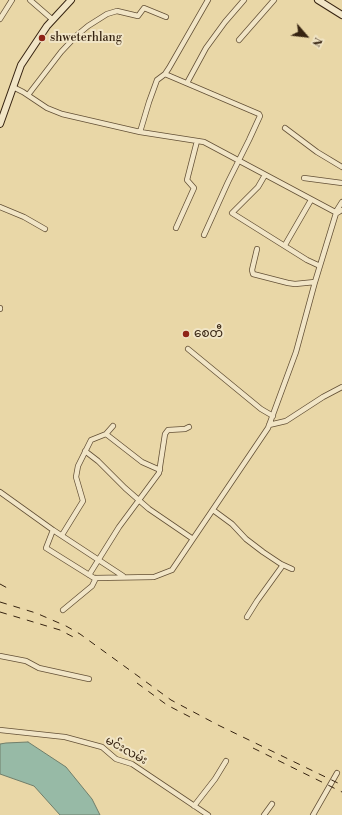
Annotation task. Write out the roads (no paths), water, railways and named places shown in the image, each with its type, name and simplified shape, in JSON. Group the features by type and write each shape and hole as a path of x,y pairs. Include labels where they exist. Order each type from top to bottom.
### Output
{"street":[{"path":"0,19 12,0"},
{"path":"30,0 53,20"},
{"path":"1,120 12,87 29,52 47,26 71,0"},
{"path":"140,132 157,80 165,74 208,0"},
{"path":"188,83 206,48 225,22 244,0"},
{"path":"239,40 274,0"},
{"path":"318,0 342,15"},
{"path":"28,95 61,52 76,36 88,26 107,14 117,11 138,16 144,8 166,16"},
{"path":"165,74 259,114 260,116 204,235"},
{"path":"12,87 28,95 47,108 62,114 140,132 204,142 337,213"},
{"path":"285,128 317,152 342,167"},
{"path":"176,228 194,188 187,180 197,141"},
{"path":"265,175 258,187 232,213 286,245 307,260 320,266"},
{"path":"304,178 342,183"},
{"path":"286,245 311,200"},
{"path":"53,530 46,548 96,578 124,576 154,577 172,570 269,425 296,352 315,282 337,213 342,202"},
{"path":"0,207 24,217 45,229"},
{"path":"337,213 342,210"},
{"path":"257,249 252,274 295,284 315,282"},
{"path":"188,349 261,409 273,416"},
{"path":"269,425 286,421 323,397 342,387"},
{"path":"62,535 83,501 76,476 78,466 85,451 91,440 106,434 114,426"},
{"path":"89,574 122,522 155,480 160,470 165,434 168,430 185,429 189,427"},
{"path":"106,434 142,462 160,470"},
{"path":"85,451 98,461 139,500 193,540"},
{"path":"0,492 53,530 124,576"},
{"path":"213,510 232,524 246,540 283,565 292,569"},
{"path":"247,617 283,565"},
{"path":"63,610 92,586 96,578"},
{"path":"0,656 26,661 39,668 89,680"},
{"name":"မင်းလမ်း","path":"0,730 65,737 102,748 116,759 132,764 208,815"},
{"path":"194,806 215,779 226,761"},
{"path":"313,815 337,773"},
{"path":"264,815 272,804"}],"railway":[{"path":"0,584 11,590"},
{"path":"0,602 36,613 66,626 80,634 171,700 218,725 342,785"},
{"path":"0,612 60,630 77,639"},
{"path":"137,683 167,705 192,718"},
{"path":"253,748 342,792"}],"place":[{"name":"shweterhlang","path":"42,38"},
{"name":"စေတီ","path":"186,334"}]}
